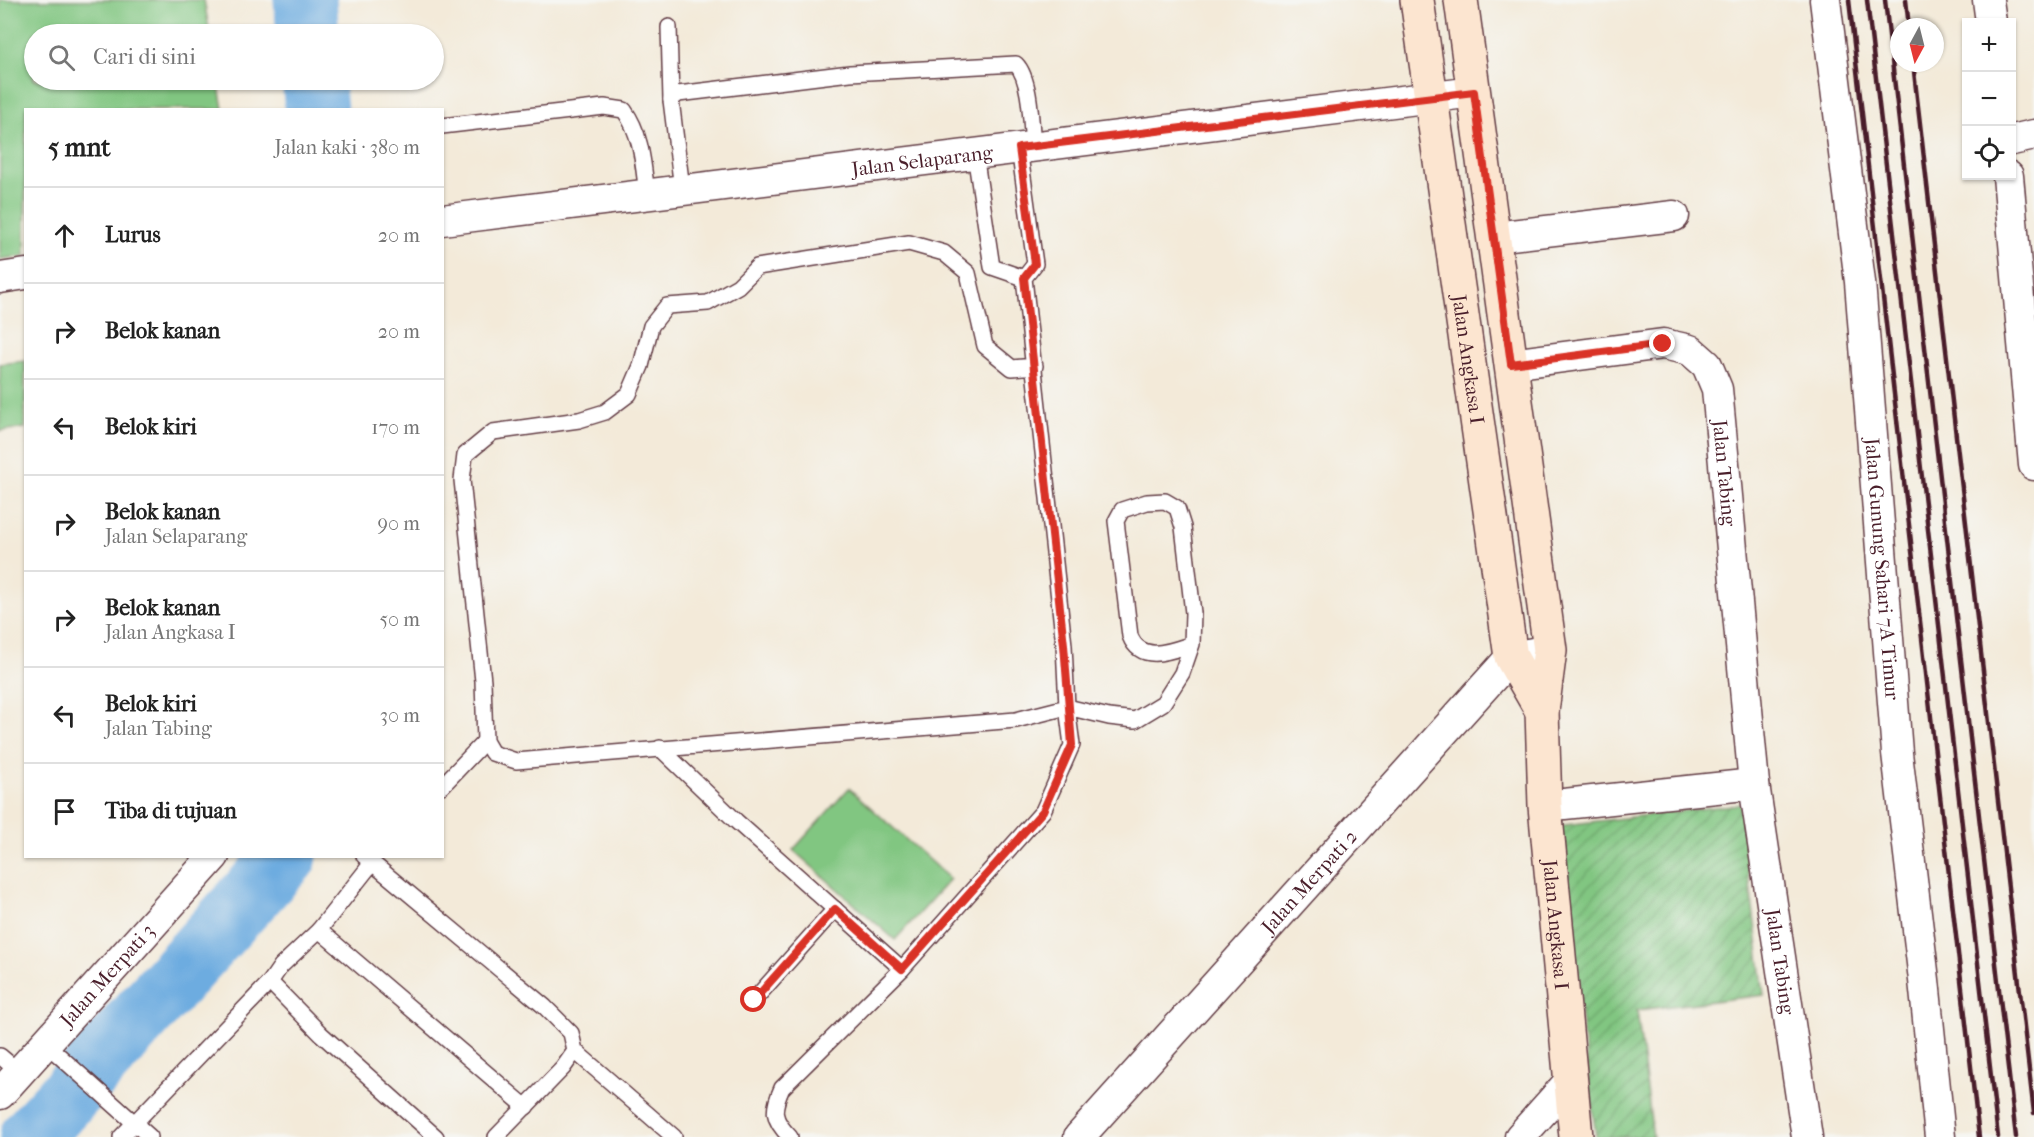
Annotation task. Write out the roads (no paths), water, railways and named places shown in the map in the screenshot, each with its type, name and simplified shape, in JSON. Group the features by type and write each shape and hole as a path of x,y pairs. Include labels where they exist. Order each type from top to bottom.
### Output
{"street":[{"name":"Jalan Angkasa I","path":"1417,0 1511,657 1542,711"},
{"name":"Jalan Angkasa I","path":"1461,0 1550,650 1542,711 1545,806 1576,1137"},
{"name":"Jalan Gunung Sahari 7A Timur","path":"1825,0 1860,282 1897,753 1940,1137"},
{"path":"1988,0 1990,18"},
{"name":"Jalan Selaparang","path":"444,220 1474,92"},
{"path":"2016,139 2034,135"},
{"path":"2008,180 2034,465"},
{"path":"1494,237 1674,216"},
{"path":"0,278 24,274"},
{"name":"Jalan Tabing","path":"1511,364 1663,344 1690,350 1707,364 1717,389 1754,784 1807,1137"},
{"path":"1511,657 1550,650"},
{"name":"Jalan Merpati 2","path":"1079,1137 1511,657"},
{"path":"1545,806 1754,784"},
{"name":"Jalan Merpati 3","path":"6,1074 56,1052 212,858"},
{"path":"1520,1137 1570,1081"}],"lane":[{"path":"669,27 671,100 682,189"},
{"path":"671,100 678,94 850,73 1016,64 1022,70 1027,93 1026,147 1035,264 1024,278 1064,645 1067,707 1072,745 1043,811 902,969 782,1088 774,1104 778,1125 789,1137"},
{"path":"444,126 604,107 624,110 633,123 640,143 647,194"},
{"path":"975,154 993,267 1024,278"},
{"path":"1035,366 1012,368 985,346 968,273 944,253 909,243 757,267 738,286 708,303 667,306 651,326 641,366 629,394 605,412 579,420 493,432 465,455 462,480 483,681 485,741 492,753 516,761 1016,720 1067,707 1135,720 1163,703 1182,673 1192,644 1193,613 1183,527 1177,508 1165,501 1148,502 1122,510 1116,521 1130,636 1133,645 1145,652 1161,653 1192,644"},
{"path":"444,784 485,741"},
{"path":"660,748 736,821 902,969"},
{"path":"121,1137 270,982 281,966 319,930 368,860 545,1007 571,1033 575,1050 674,1137"},
{"path":"754,1000 835,909"},
{"path":"319,930 526,1107"},
{"path":"270,982 321,1034 436,1137"},
{"path":"496,1137 563,1068 575,1050"},
{"path":"56,1052 150,1137"}],"waterway":[{"path":"305,0 307,24"},
{"path":"314,90 316,108"},
{"path":"31,1137 284,858"}],"railway":[{"path":"1849,0 1979,1137"},
{"path":"1867,0 1998,1137"},
{"path":"1885,0 2016,1137"},
{"path":"1906,0 1908,18"},
{"path":"1914,72 2034,1113"}]}
